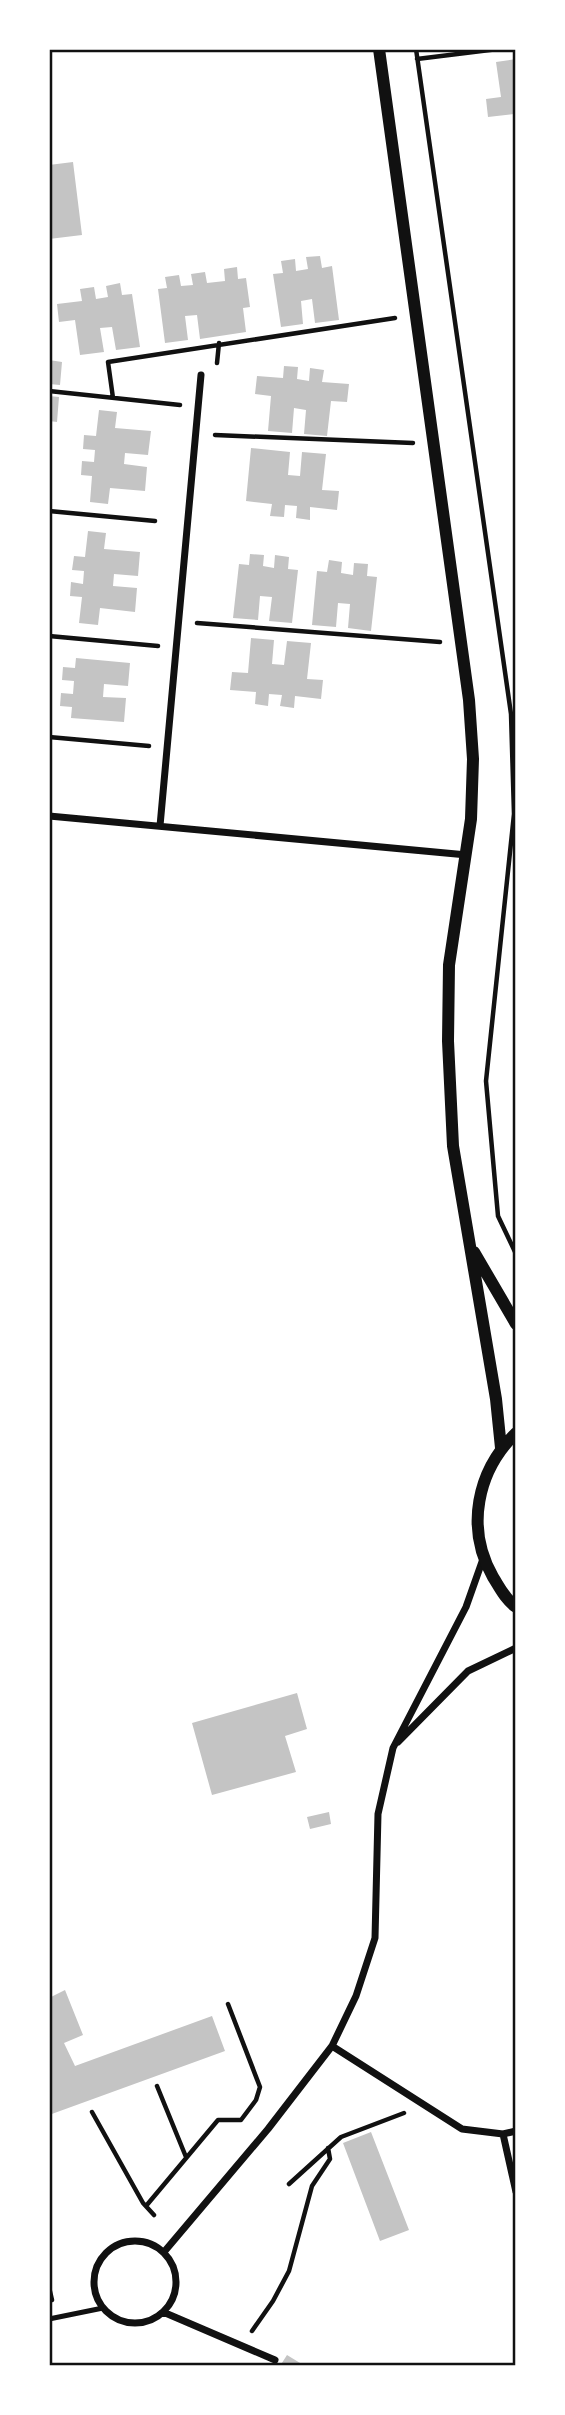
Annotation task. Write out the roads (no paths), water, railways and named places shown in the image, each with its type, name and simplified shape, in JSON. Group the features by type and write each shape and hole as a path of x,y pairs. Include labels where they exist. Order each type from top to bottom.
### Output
{"street":[{"path":"379,49 435,444 473,759 467,855 449,965 448,1041 453,1146 496,1399 500,1448"},
{"path":"160,826 201,375"},
{"path":"49,816 467,855"},
{"path":"468,1242 516,1324"},
{"path":"516,1433 500,1448 482,1482 476,1521 483,1559 507,1600 516,1607"},
{"path":"164,2252 268,2129 332,2046 356,1996 375,1938 379,1814 393,1748 466,1607 483,1559"},
{"path":"393,1748 468,1671 516,1648"},
{"path":"332,2046 462,2129 503,2134 516,2131"},
{"path":"503,2134 516,2192"},
{"path":"139,2241 164,2252 172,2263 176,2289 163,2312 152,2320 125,2323 103,2308 93,2283 96,2269 112,2247 139,2241"},
{"path":"163,2312 275,2360"}],"lane":[{"path":"49,2319 103,2308"}]}
